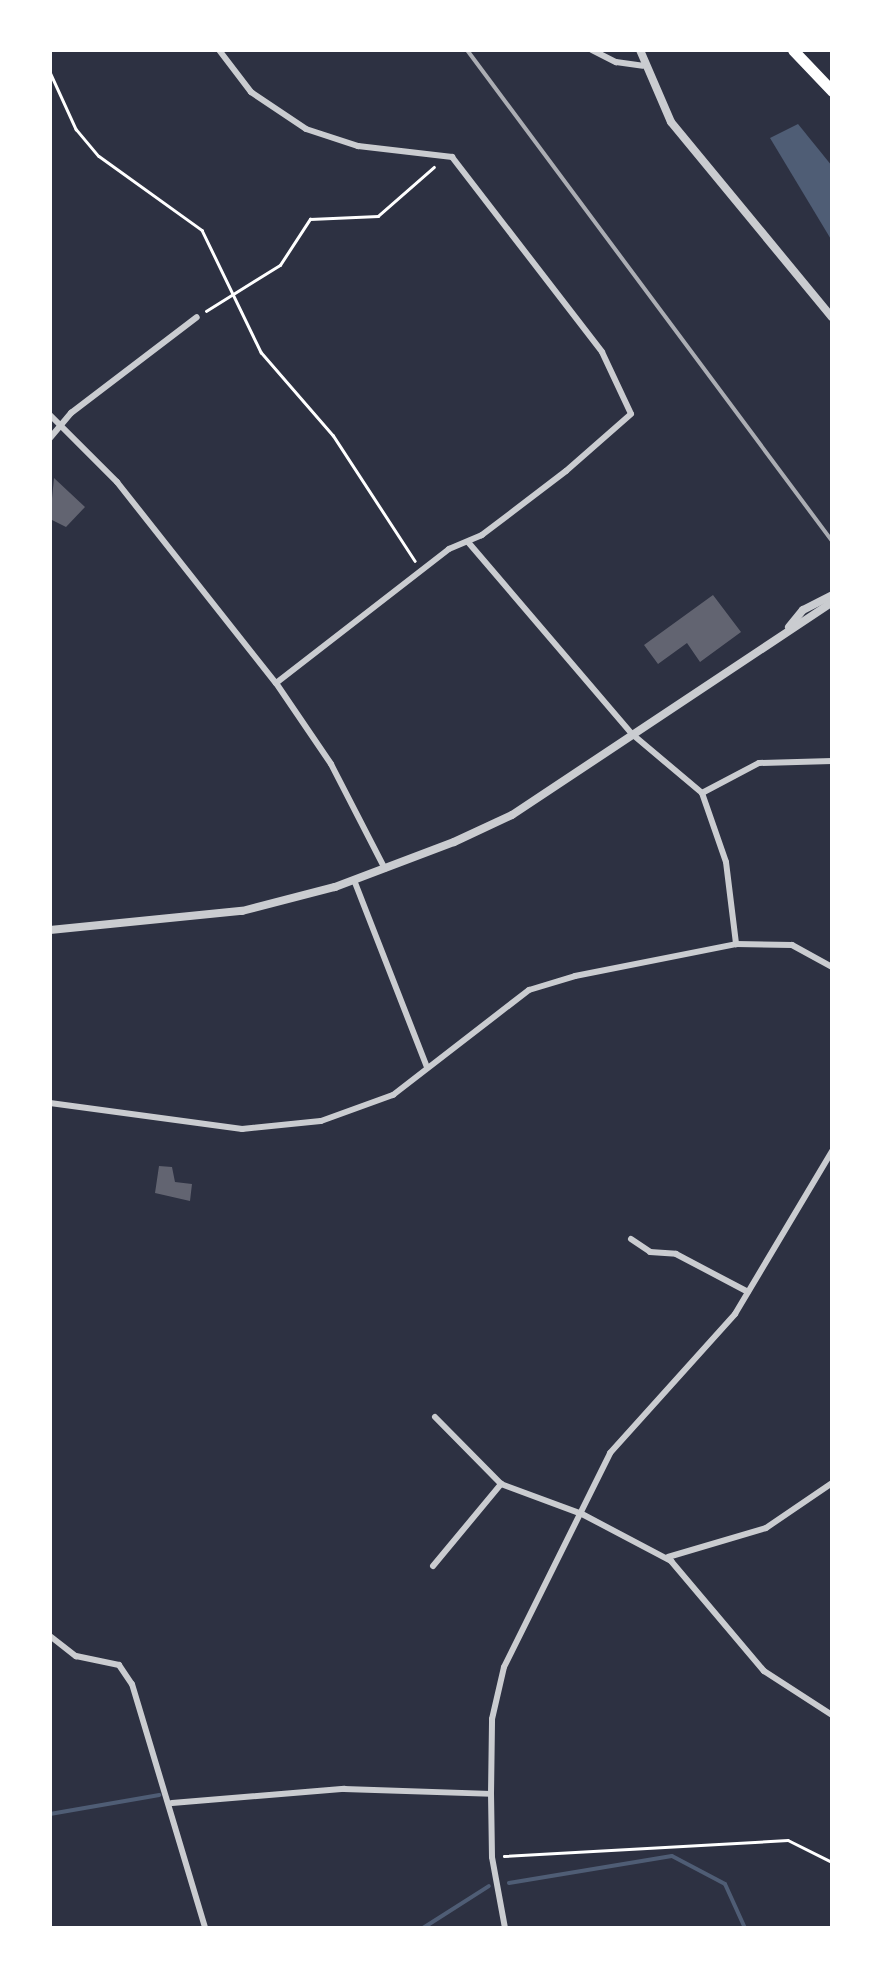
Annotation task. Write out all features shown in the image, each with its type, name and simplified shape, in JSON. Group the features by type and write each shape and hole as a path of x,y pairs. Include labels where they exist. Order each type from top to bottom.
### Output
{"highway":[{"path":"793,50 832,91"}],"street":[{"path":"218,50 251,92 306,129 358,146 440,152 459,164 602,352 631,414 619,430 468,542 449,549 276,683"},
{"path":"592,50 616,62 643,66"},
{"path":"640,50 643,66 681,136 832,317"},
{"path":"50,438 196,318"},
{"path":"50,415 118,482 276,683 331,764 386,870"},
{"path":"468,542 632,734 702,793 726,862 736,944"},
{"path":"50,930 242,911 386,870 512,815 786,630 811,621 832,599"},
{"path":"702,793 760,763 832,760"},
{"path":"354,880 427,1068"},
{"path":"50,1103 242,1129 321,1121 394,1094 530,990 736,944 792,946 832,967"},
{"path":"506,1928 492,1856 491,1794 492,1720 504,1668 617,1444 714,1342 832,1151"},
{"path":"631,1239 650,1252 676,1254 748,1292"},
{"path":"434,1418 500,1484 582,1514 662,1556 764,1671 832,1715"},
{"path":"662,1556 680,1558 766,1528 832,1482"},
{"path":"433,1566 500,1484"},
{"path":"50,1636 76,1656 120,1665 132,1684 172,1802 206,1928"},
{"path":"172,1802 344,1789 491,1794"}],"path":[{"path":"50,72 76,130 99,156 202,230 260,352 332,435 415,560"},
{"path":"196,318 280,265 310,219 378,216 428,175 440,152"},
{"path":"492,1856 788,1840 832,1862"}],"water":[{"path":"798,124 832,166 832,241 770,138"}],"building":[{"path":"54,478 85,507 66,527 50,519"},
{"path":"713,595 741,632 700,662 687,643 658,664 644,645"},
{"path":"159,1166 172,1167 175,1182 192,1184 190,1201 155,1193"}],"waterway":[{"path":"50,1814 159,1795"},
{"path":"509,1883 672,1856 725,1884 745,1928"},
{"path":"423,1928 489,1886"}],"railway":[{"path":"467,50 832,541"}]}
